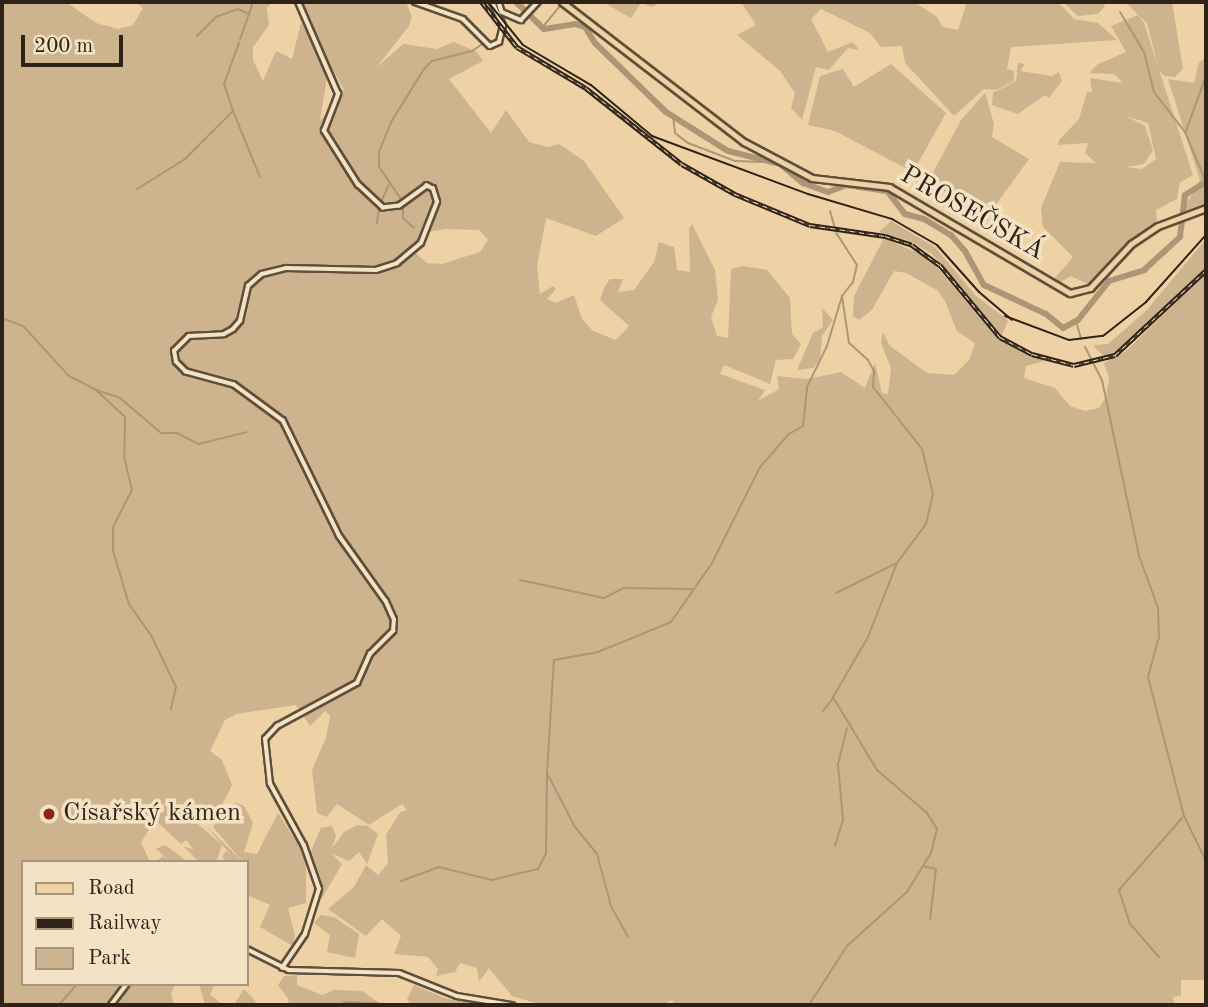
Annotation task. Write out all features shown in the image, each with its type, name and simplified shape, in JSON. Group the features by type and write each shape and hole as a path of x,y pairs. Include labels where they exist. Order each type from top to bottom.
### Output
{"main road":[{"name":"PROSEČSKÁ","path":"562,2 744,142 808,177 889,187 1070,293 1090,288 1131,244 1185,214 1206,208"}],"street":[{"path":"282,968 305,934 319,893 313,866 268,776 264,743 276,726 360,679 370,654 393,631 392,613 339,536 287,426 234,385 186,372 174,355 184,338 224,334 236,326 247,290 259,275 286,268 387,267 414,251 436,210 437,196 427,186 393,208 371,201 326,136 325,122 338,94 298,2"},
{"path":"415,2 466,21 486,45 500,39 503,24 492,2"},
{"path":"499,2 503,13 526,19 538,2"},
{"path":"248,950 282,968 399,973 457,996 512,1005"},
{"path":"111,1005 125,986"}],"green space":[{"path":"2,2 66,2 96,23 118,29 133,25 143,8 135,2 272,2 267,8 269,25 253,47 253,60 263,81 276,51 292,59 301,23 321,51 328,70 320,121 344,90 305,19 302,2 406,2 412,17 409,26 376,68 403,44 437,49 454,42 477,52 483,61 449,79 491,133 506,110 529,142 548,147 559,144 584,161 624,218 596,236 546,218 537,266 540,294 553,286 556,289 547,299 556,303 574,295 582,319 593,331 616,340 629,326 600,300 605,286 610,279 623,279 618,292 634,290 654,262 659,242 674,247 677,270 690,272 689,229 692,224 715,270 718,300 711,317 717,336 728,338 731,269 742,266 767,270 790,298 792,334 801,344 793,359 776,360 770,384 724,365 720,374 765,390 758,401 779,389 777,376 807,379 841,372 865,388 875,363 882,393 888,394 891,368 881,343 883,332 890,346 927,373 954,375 969,360 975,343 957,331 945,301 937,290 906,273 894,271 872,310 859,320 853,316 854,296 884,238 929,258 998,339 1044,361 1026,366 1024,378 1055,388 1070,406 1085,411 1099,408 1106,397 1109,378 1104,363 1125,352 1206,273 1206,980 1181,980 1181,996 1173,997 1175,1005 675,1005 672,1000 662,1005 542,1005 512,996 489,968 479,982 477,968 460,963 455,972 436,976 438,969 428,957 394,954 401,936 382,919 366,936 328,909 354,887 366,865 378,875 388,863 386,835 400,812 407,810 402,804 369,825 337,804 327,817 317,813 312,770 326,738 330,716 325,711 310,726 296,705 236,714 225,720 210,751 222,760 232,785 214,821 204,818 198,824 222,845 217,860 197,860 183,846 194,850 186,840 181,844 155,820 141,842 149,860 21,860 21,986 123,986 109,1005 2,1005","holes":["445,229 479,230 488,240 480,252 442,264 427,263 411,249 423,233"]},
{"path":"603,2 660,2 652,7 641,3 631,18"},
{"path":"741,2 914,2 937,17 943,27 958,30 966,5 962,2 1058,2 1074,19 1098,23 1117,40 1011,47 1007,69 1014,71 1014,81 996,90 984,89 954,116 905,63 902,46 881,47 870,33 821,9 811,19 828,52 853,42 859,50 848,48 829,70 816,67 802,120 791,108 795,93 780,71 737,35 756,25"},
{"path":"1063,2 1103,2 1105,6 1098,14 1078,16"},
{"path":"1126,2 1172,2 1183,69 1175,77 1164,76 1159,70 1193,175 1180,182 1177,199 1156,210 1157,221 1122,247 1087,284 1071,276 1059,283 1054,279 1073,257 1043,227 1041,208 1060,162 1096,163 1085,153 1088,143 1058,145 1059,140 1079,119 1087,92 1092,92 1090,78 1123,83 1114,74 1089,73 1098,64 1126,52 1111,26 1138,15","holes":["1138,15 1147,23 1158,68 1144,23","1126,116 1148,123 1156,159 1142,169 1126,167 1144,164 1153,150 1145,126"]},
{"path":"1206,58 1206,203 1182,212 1200,180 1168,79 1194,83 1199,62"},
{"path":"1018,63 1025,64 1020,71 1052,76 1059,72 1062,81 1049,98 1045,95 1018,114 992,105 993,93 1016,81"},
{"path":"891,64 946,113 913,172 835,131 808,125 820,76 843,69 854,87"},
{"path":"985,93 994,124 992,137 1029,159 997,203 980,218 929,180 961,120"},
{"path":"891,221 935,247 976,296 1008,320 1002,335 932,254 910,241 879,232"},
{"path":"1206,239 1206,267 1122,348 1105,357 1096,349 1094,345 1108,344 1146,311"},
{"path":"822,308 833,320 822,336 820,359 813,368 797,370 813,333 823,327"},
{"path":"236,803 244,806 253,823 244,852 257,854 278,813 306,857 306,903 288,908 295,935 293,946 260,927 270,905 248,895 248,860 241,860 213,827 225,807"},
{"path":"205,825 241,860 226,860 222,857 226,851 231,855"},
{"path":"357,825 368,826 378,834 367,864 359,852 349,861 332,854 342,864 321,900 310,853 321,828 332,826 336,836 332,848 344,832"},
{"path":"165,845 184,859 169,860 156,849"},
{"path":"321,915 334,917 359,934 355,958 327,952 330,935 314,923"},
{"path":"297,975 297,985 322,995 334,990 362,991 381,1004 394,1005 287,1005 289,1000 278,985 284,976"},
{"path":"414,985 447,999 496,1005 411,1005 407,999"},
{"path":"127,986 174,986 171,994 174,1005 112,1005"},
{"path":"200,986 214,986 210,995 224,1005 205,1005"},
{"path":"244,989 253,998 258,1005 234,1005"}],"waterway":[{"path":"240,40 253,2"},
{"path":"516,2 544,29 575,24 585,27 595,43 666,112 728,151 780,164 803,183 828,192 846,185 887,191 905,214 924,219 951,235 965,251 984,285 1046,314 1063,328 1078,320 1109,281 1144,270 1180,237 1185,195 1206,182"},
{"path":"542,28 562,3"},
{"path":"197,36 216,17 238,9 249,14"},
{"path":"1120,12 1144,52 1154,92 1185,132 1206,182"},
{"path":"137,189 185,159 233,111 224,84 239,43"},
{"path":"414,228 403,218 403,202 379,167 379,152 391,122 424,69 432,61 472,51 484,43"},
{"path":"1186,131 1206,76"},
{"path":"233,111 260,177"},
{"path":"673,116 675,133 688,143 735,161 771,162"},
{"path":"377,223 379,206 389,185"},
{"path":"830,211 835,228"},
{"path":"809,1005 847,946 907,892 931,853 937,829 927,813 877,770 833,697 868,637 897,563 926,524 933,494 922,449 873,387 874,371 868,360 849,343 842,296 853,282 857,265 836,233"},
{"path":"628,937 611,906 597,854 575,827 547,773 554,660 598,652 671,622 712,563 760,467 789,434 803,426 807,387 827,346 842,296"},
{"path":"2,318 23,326 69,376 95,389 125,417 124,456 132,490 113,527 113,551 129,604 151,635 176,687 171,709"},
{"path":"1076,321 1081,339"},
{"path":"1085,347 1102,380 1139,556 1158,608 1159,637 1148,677 1184,816 1206,861"},
{"path":"96,390 120,398 161,433 177,433 199,444 247,432"},
{"path":"836,593 897,563"},
{"path":"520,580 604,598 624,588 692,589"},
{"path":"823,711 833,698"},
{"path":"835,846 843,820 838,764 847,728"},
{"path":"401,881 439,867 491,880 538,869 546,853 547,775"},
{"path":"1159,957 1130,924 1119,890 1182,818"},
{"path":"923,866 936,869 930,919"},
{"path":"59,1005 75,986"},
{"path":"344,1002 408,1005"}],"tram line":[{"path":"488,2 523,45 591,85 652,136 808,194 892,219 937,245 979,292 1012,320"},
{"path":"1005,316 1069,340 1103,336 1146,302 1206,235"}],"railway":[{"path":"482,2 517,47 586,88 682,164 735,194 810,225 885,236 912,245 940,265 1000,337 1032,354 1074,365 1115,355 1206,270"}],"place":[{"name":"Císařský kámen","path":"49,814"}]}
